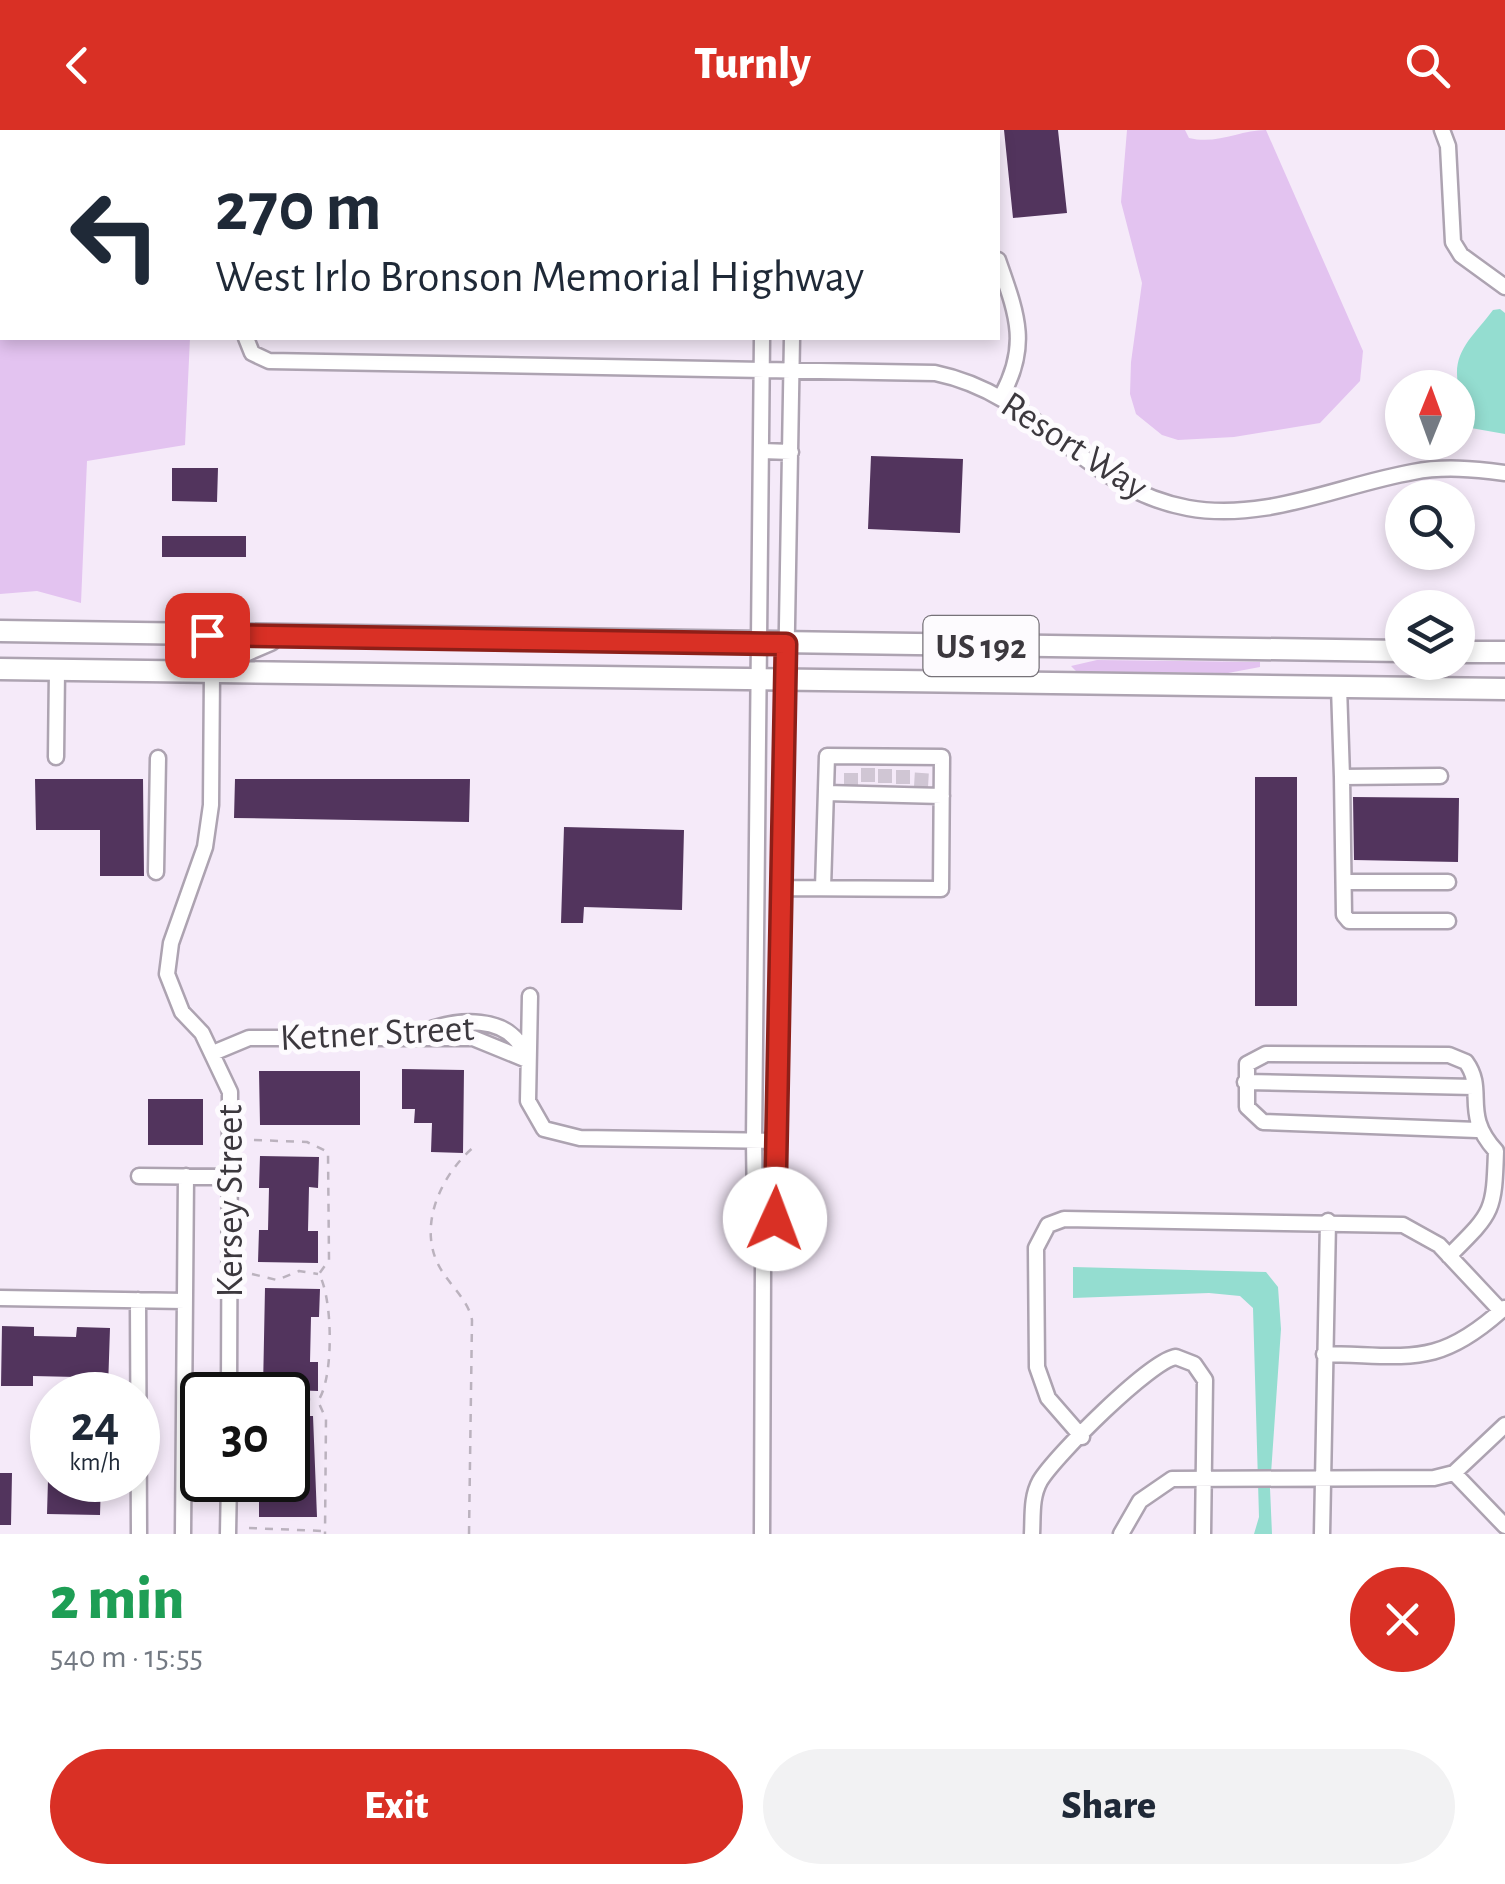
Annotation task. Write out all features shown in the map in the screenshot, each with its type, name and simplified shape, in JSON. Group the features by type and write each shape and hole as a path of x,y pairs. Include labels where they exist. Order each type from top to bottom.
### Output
{"highway":[{"name":"US 192","path":"0,632 1385,651"},
{"path":"212,672 234,655 281,636"},
{"path":"1475,652 1504,652"},
{"name":"US 192","path":"0,669 1505,689"},
{"path":"1471,688 1505,680"}],"street":[{"path":"1442,130 1448,146 1453,242 1462,254 1505,287"},
{"path":"1000,265 1018,314 1017,367 1002,395"},
{"name":"Resort Way","path":"247,340 252,353 269,360 382,362 420,367 919,371 953,376 1002,395 1111,479 1142,494 1192,509 1270,507 1417,471 1505,472"},
{"path":"762,340 754,1141 755,1210 762,1264 762,1534"},
{"path":"762,1264 775,1219 778,1141 792,340"},
{"path":"761,451 792,452"},
{"path":"56,757 57,670"},
{"name":"Kersey Street","path":"212,672 211,806 205,848 171,943 167,974 182,1012 214,1053 230,1092 229,1372"},
{"path":"1340,687 1344,915 1349,921 1448,921"},
{"path":"781,888 942,889 942,757 922,763 885,763 851,762 826,756 823,888"},
{"path":"156,872 158,758"},
{"path":"1342,777 1440,776"},
{"path":"826,794 851,790 922,791 942,796"},
{"path":"758,815 781,816"},
{"path":"1344,882 1448,882"},
{"path":"756,944 780,944"},
{"name":"Ketner Street","path":"530,996 528,1101 544,1129 557,1134 778,1141"},
{"name":"Ketner Street","path":"214,1053 249,1038 473,1038 527,1060"},
{"path":"1450,1256 1489,1216 1500,1151 1477,1130 1273,1125 1250,1114 1245,1082 1247,1064 1266,1054 1449,1055 1466,1062 1474,1086 1477,1130"},
{"path":"1245,1082 1474,1086"},
{"path":"139,1176 230,1177"},
{"path":"183,1534 186,1176"},
{"path":"1082,1437 1048,1398 1037,1367 1036,1257 1048,1225 1074,1218 1403,1226 1422,1234 1450,1256 1503,1309 1464,1342 1438,1353 1324,1354"},
{"path":"1322,1534 1328,1222"},
{"name":"Kersey Street","path":"0,1298 185,1301"},
{"path":"138,1300 139,1534"},
{"path":"1032,1534 1037,1486 1157,1364 1170,1358 1189,1361 1199,1369 1206,1388 1203,1534"},
{"path":"1121,1534 1140,1501 1158,1486 1179,1477 1422,1480 1454,1473 1505,1426"},
{"path":"1454,1473 1505,1526"},
{"path":"228,1502 228,1534"}],"path":[{"path":"254,1140 307,1142 328,1152 329,1260 319,1274"},
{"path":"470,1534 472,1320 470,1309 438,1265 432,1222 445,1180 475,1146"},
{"path":"252,1274 277,1280 299,1271 319,1274"},
{"path":"318,1402 327,1388 328,1291 319,1274"},
{"path":"310,1400 318,1402"},
{"path":"249,1528 325,1532 326,1419 318,1402"}],"shaded area":[{"path":"1127,130 1185,130 1189,138 1209,140 1266,130 1363,351 1360,381 1320,423 1234,437 1178,440 1162,435 1136,414 1130,394 1131,362 1142,283 1121,202"},
{"path":"1493,310 1505,313 1505,434 1475,429 1475,370 1457,370 1461,353"},
{"path":"0,340 190,340 185,445 87,461 81,603 37,591 0,594"},
{"path":"1097,660 1260,662 1260,667 1228,673 1077,672 1071,666"},
{"path":"1073,1267 1266,1272 1278,1287 1281,1329 1270,1488 1272,1534 1254,1534 1259,1517 1253,1308 1240,1296 1209,1293 1073,1298"}],"building":[{"path":"1004,130 1058,130 1067,213 1013,218"},
{"path":"871,456 963,459 960,533 868,529"},
{"path":"172,468 218,468 217,502 172,501"},
{"path":"162,536 246,536 246,557 162,557"},
{"path":"1255,777 1297,777 1297,1006 1255,1006"},
{"path":"35,779 143,779 144,876 100,876 100,830 36,830"},
{"path":"235,779 470,779 469,822 234,818"},
{"path":"1353,797 1459,798 1458,862 1354,860"},
{"path":"564,827 684,830 682,910 584,907 583,923 561,923"},
{"path":"402,1069 464,1070 463,1153 431,1152 432,1123 414,1123 415,1109 402,1109"},
{"path":"259,1071 360,1071 360,1125 260,1125"},
{"path":"148,1099 203,1099 203,1145 148,1145"},
{"path":"260,1156 319,1157 318,1188 309,1187 308,1231 318,1231 318,1263 258,1262 259,1230 268,1230 269,1188 259,1188"},
{"path":"265,1288 320,1289 319,1317 311,1317 310,1362 318,1362 318,1391 310,1391 310,1372 263,1372"},
{"path":"2,1326 34,1327 34,1336 76,1337 77,1327 110,1328 109,1372 30,1372 30,1386 1,1386"},
{"path":"313,1416 317,1517 259,1517 259,1502 310,1502"},
{"path":"0,1473 12,1473 11,1525 0,1525"},
{"path":"47,1502 100,1502 100,1515 47,1514"}],"tunnel":[{"path":"851,768 851,787"},
{"path":"868,768 868,787"},
{"path":"885,769 885,787"},
{"path":"903,770 903,787"},
{"path":"921,787 922,770"}],"route":[{"path":"207,635 786,644 775,1219"}]}
